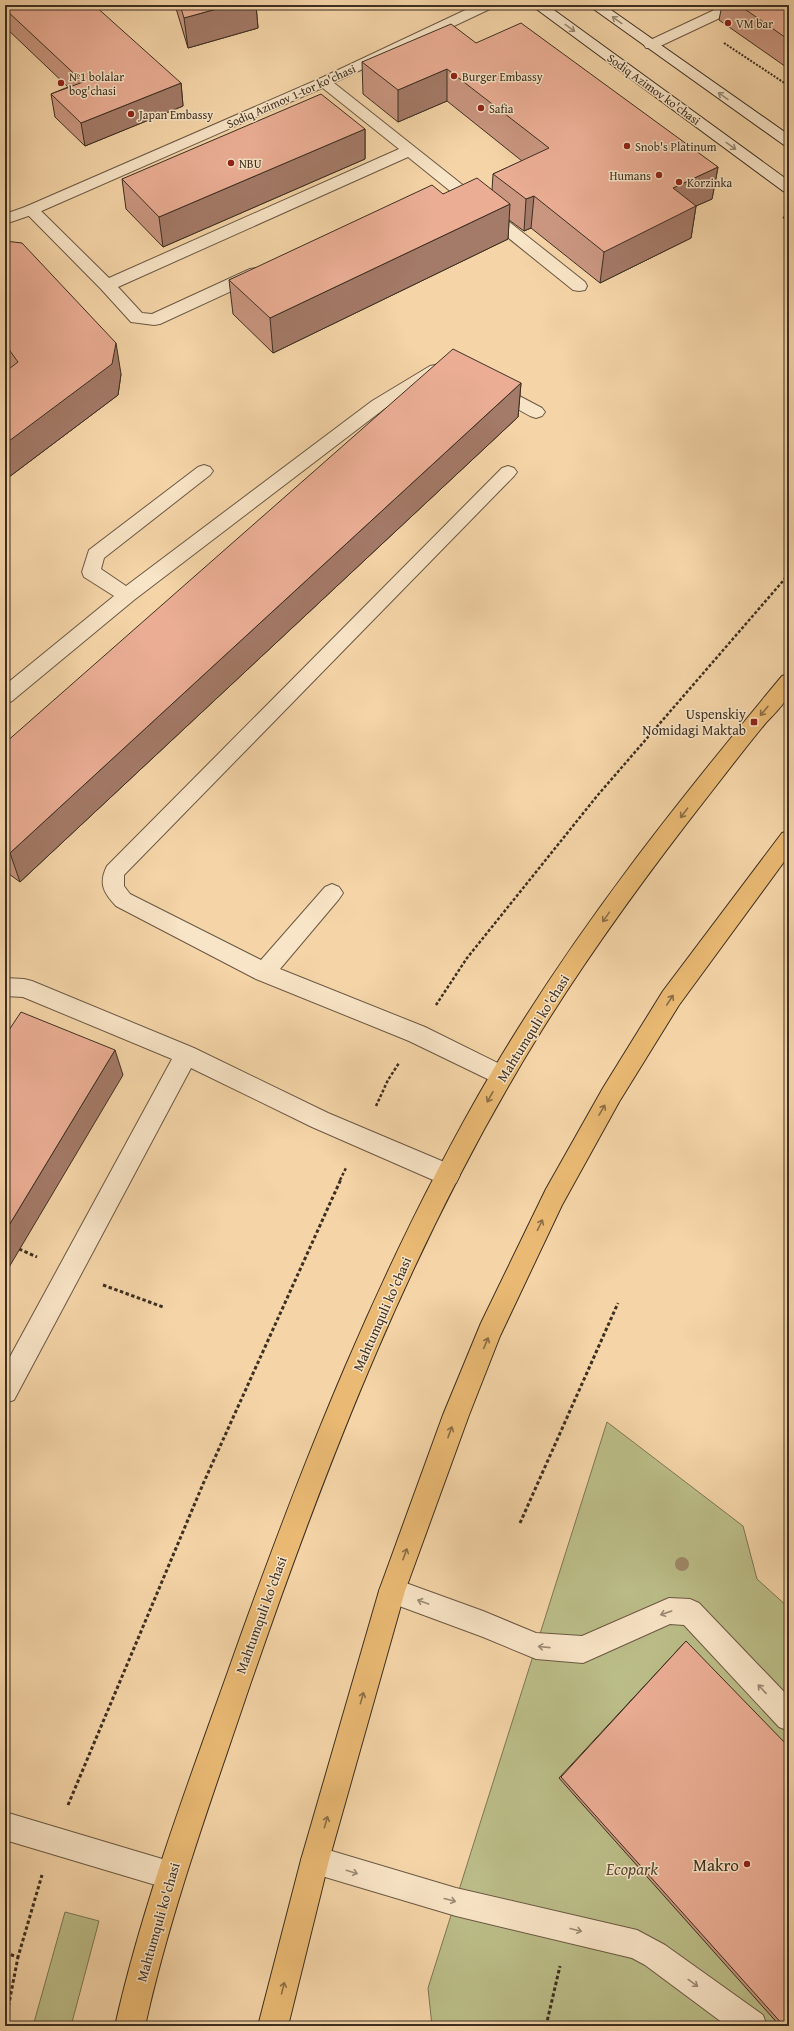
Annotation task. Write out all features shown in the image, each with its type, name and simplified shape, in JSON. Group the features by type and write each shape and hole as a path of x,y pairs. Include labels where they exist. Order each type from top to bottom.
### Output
{"main road":[{"name":"Mahtumquli ko'chasi","path":"130,2026 169,1875 287,1542 332,1430 400,1272 448,1175 502,1076 538,1018 611,910 754,722 789,681"},
{"path":"274,2026 315,1860 392,1591 490,1331 554,1197 611,1095 671,998 789,839"}],"street":[{"name":"Sodiq Azimov 1-tor ko'chasi","path":"5,219 31,210 324,82 487,5"},
{"name":"Sodiq Azimov ko'chasi","path":"538,5 789,188"},
{"path":"595,5 786,137"},
{"path":"651,45 736,5"},
{"path":"324,82 579,286"},
{"path":"107,285 410,150"},
{"path":"31,210 107,285 137,318 154,320 269,267"},
{"path":"5,696 127,595 378,405 436,370 454,370"},
{"path":"481,381 536,412"},
{"path":"127,595 90,572 96,556 204,471"},
{"path":"502,1076 417,1034 264,972 123,900 113,888 114,872 508,472"},
{"path":"264,972 332,893"},
{"path":"5,987 24,988 186,1055 320,1120 448,1175"},
{"path":"5,1391 186,1055"},
{"path":"392,1591 483,1624 536,1646 583,1650 669,1611 690,1612 789,1717"},
{"path":"5,1826 169,1875"},
{"path":"315,1860 412,1890 638,1945 655,1955 752,2026"}],"path":[{"path":"694,24 789,86"},
{"path":"5,2024 18,1957 52,1840 62,1820 213,1462 313,1236 362,1137 388,1080 467,958 597,796 789,574"},
{"path":"520,1522 618,1303"},
{"path":"546,2026 569,1929"},
{"path":"5,1953 18,1957"}],"green space":[{"name":"Ecopark","path":"607,1422 743,1526 757,1579 789,1608 789,2026 432,2026 428,1988"},
{"path":"65,1912 99,1921 71,2026 33,2026"}],"building":[{"path":"5,5 94,5 181,83 81,123 51,94 83,82 5,9"},
{"path":"180,5 231,5 184,18"},
{"path":"739,5 789,5 789,40"},
{"path":"521,23 718,167 673,188 696,206 604,252 534,196 526,199 493,174 549,148 447,69 398,90 362,62 451,24 476,43"},
{"path":"321,94 365,129 159,217 122,179"},
{"path":"477,178 510,204 270,318 229,280 432,185 443,194"},
{"path":"5,241 22,243 116,343 112,364 5,444 5,372 18,362 5,344"},
{"path":"453,349 521,383 10,853 5,849 5,743"},
{"path":"21,1012 115,1050 5,1232 5,1036"},
{"path":"686,1641 789,1747 789,2026 784,2026 561,1777"}],"place":[{"name":"VM bar","path":"728,23"},
{"name":"Burger Embassy","path":"454,76"},
{"name":"№1 bolalar bog'chasi","path":"61,83"},
{"name":"Safia","path":"481,108"},
{"name":"Japan Еmbassy","path":"131,114"},
{"name":"Snob's Platinum","path":"627,146"},
{"name":"NBU","path":"231,163"},
{"name":"Humans","path":"659,175"},
{"name":"Korzinka","path":"679,182"},
{"name":"Uspenskiy Nomidagi Maktab","path":"754,722"},
{"name":"Makro","path":"747,1864"}]}
